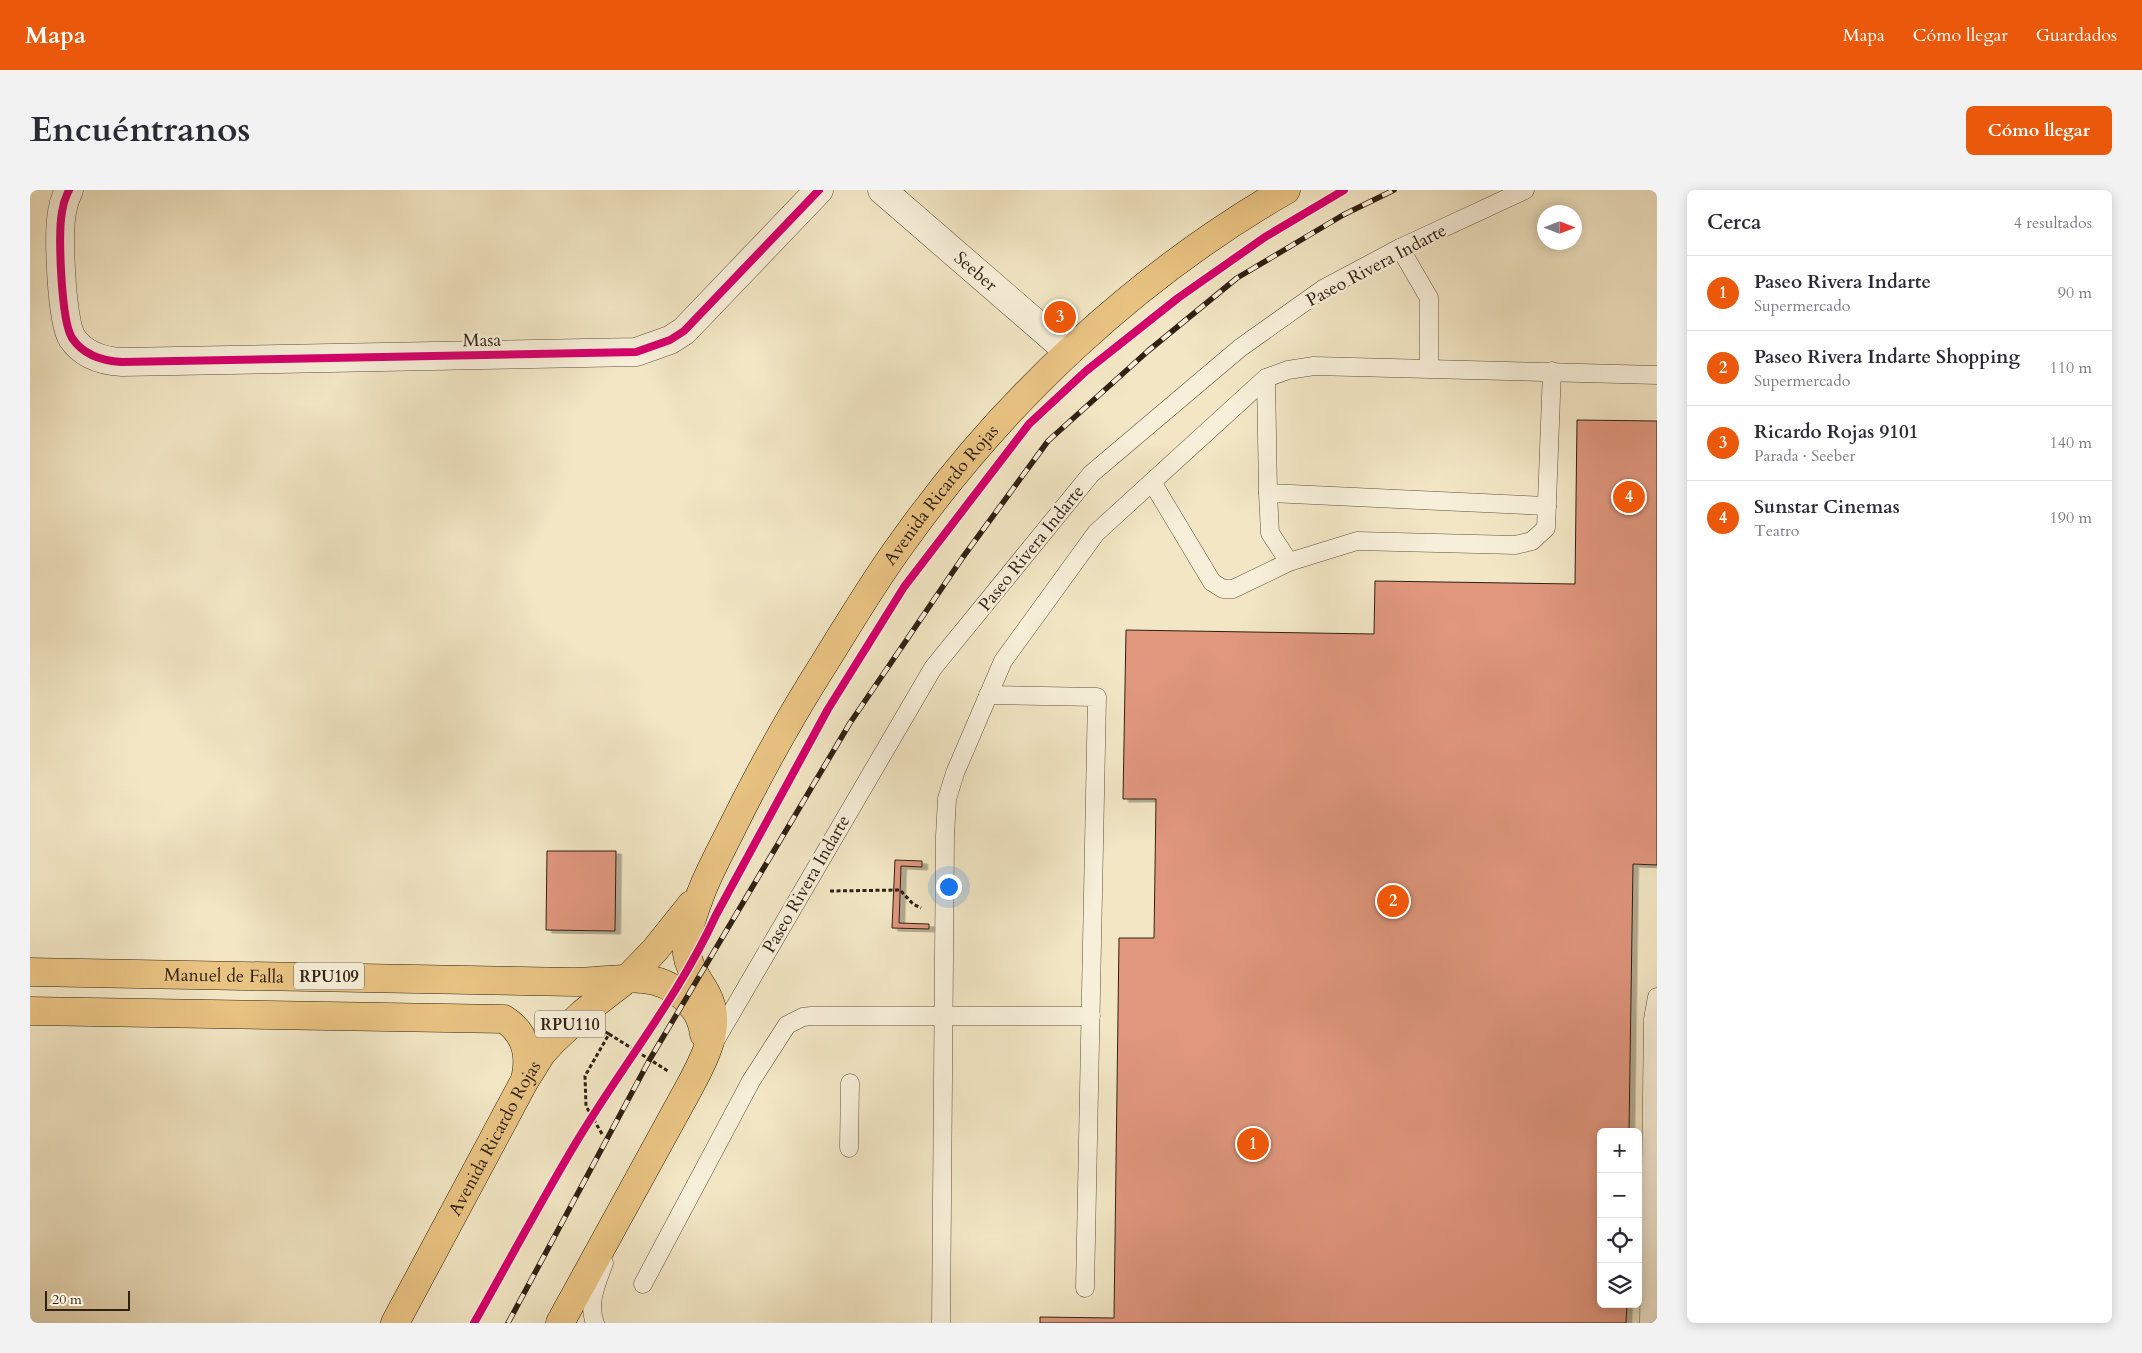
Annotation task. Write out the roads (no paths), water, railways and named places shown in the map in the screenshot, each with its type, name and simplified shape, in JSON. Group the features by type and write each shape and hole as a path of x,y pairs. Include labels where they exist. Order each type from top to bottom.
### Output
{"main road":[{"name":"Avenida Ricardo Rojas","path":"560,1323 695,1077 710,1039 711,1005 709,997 690,966 687,956 689,930 702,890 759,772 792,714 866,596 902,541 987,437 1032,388 1069,352 1144,286 1207,241 1286,190"},
{"name":"Avenida Ricardo Rojas","path":"395,1323 525,1080 542,1053 583,1013 627,979 670,933 702,890"},
{"name":"Manuel de Falla","path":"30,972 574,982 627,979"},
{"name":"Avenida Ricardo Rojas","path":"627,979 646,979 656,982 675,991 692,1004 702,1019 704,1028 704,1043 695,1077"},
{"name":"RPU109","path":"30,1011 504,1019 514,1026 526,1046 528,1058 525,1080"}],"street":[{"name":"Masa","path":"68,191 62,212 62,296 66,321 72,338 84,350 104,361 122,362 636,352 670,340 684,331 819,190"},
{"name":"Seeber","path":"882,190 1069,352"}],"lane":[{"name":"Paseo Rivera Indarte","path":"695,1077 933,668 1091,474 1240,348 1323,289 1400,248 1525,190"},
{"path":"1400,248 1429,298 1429,368"},
{"path":"941,1323 944,914 947,799 955,773 1003,661 1096,533 1266,378 1288,370 1314,366 1657,375"},
{"path":"1152,482 1212,582 1223,588 1233,588 1288,562 1357,541 1515,545 1532,541 1546,528 1552,371"},
{"path":"1266,378 1270,532 1288,562"},
{"path":"1268,493 1547,506"},
{"path":"988,694 1097,696 1085,1288"},
{"path":"1650,1323 1653,1019 1657,997"},
{"path":"643,1284 751,1081 787,1025 804,1017 812,1016 1091,1016"},
{"path":"850,1083 850,1148"},
{"path":"595,1323 592,1297 622,1211"}],"railway":[{"path":"508,1323 650,1059 850,723 963,557 1048,441 1148,351 1237,278 1343,215 1394,190"}],"place":[{"name":"Ricardo Rojas 9101","path":"1060,317"},
{"name":"Sunstar Cinemas","path":"1629,497"},
{"name":"Paseo Rivera Indarte Shopping","path":"1393,901"},
{"name":"Paseo Rivera Indarte","path":"1253,1144"}]}
